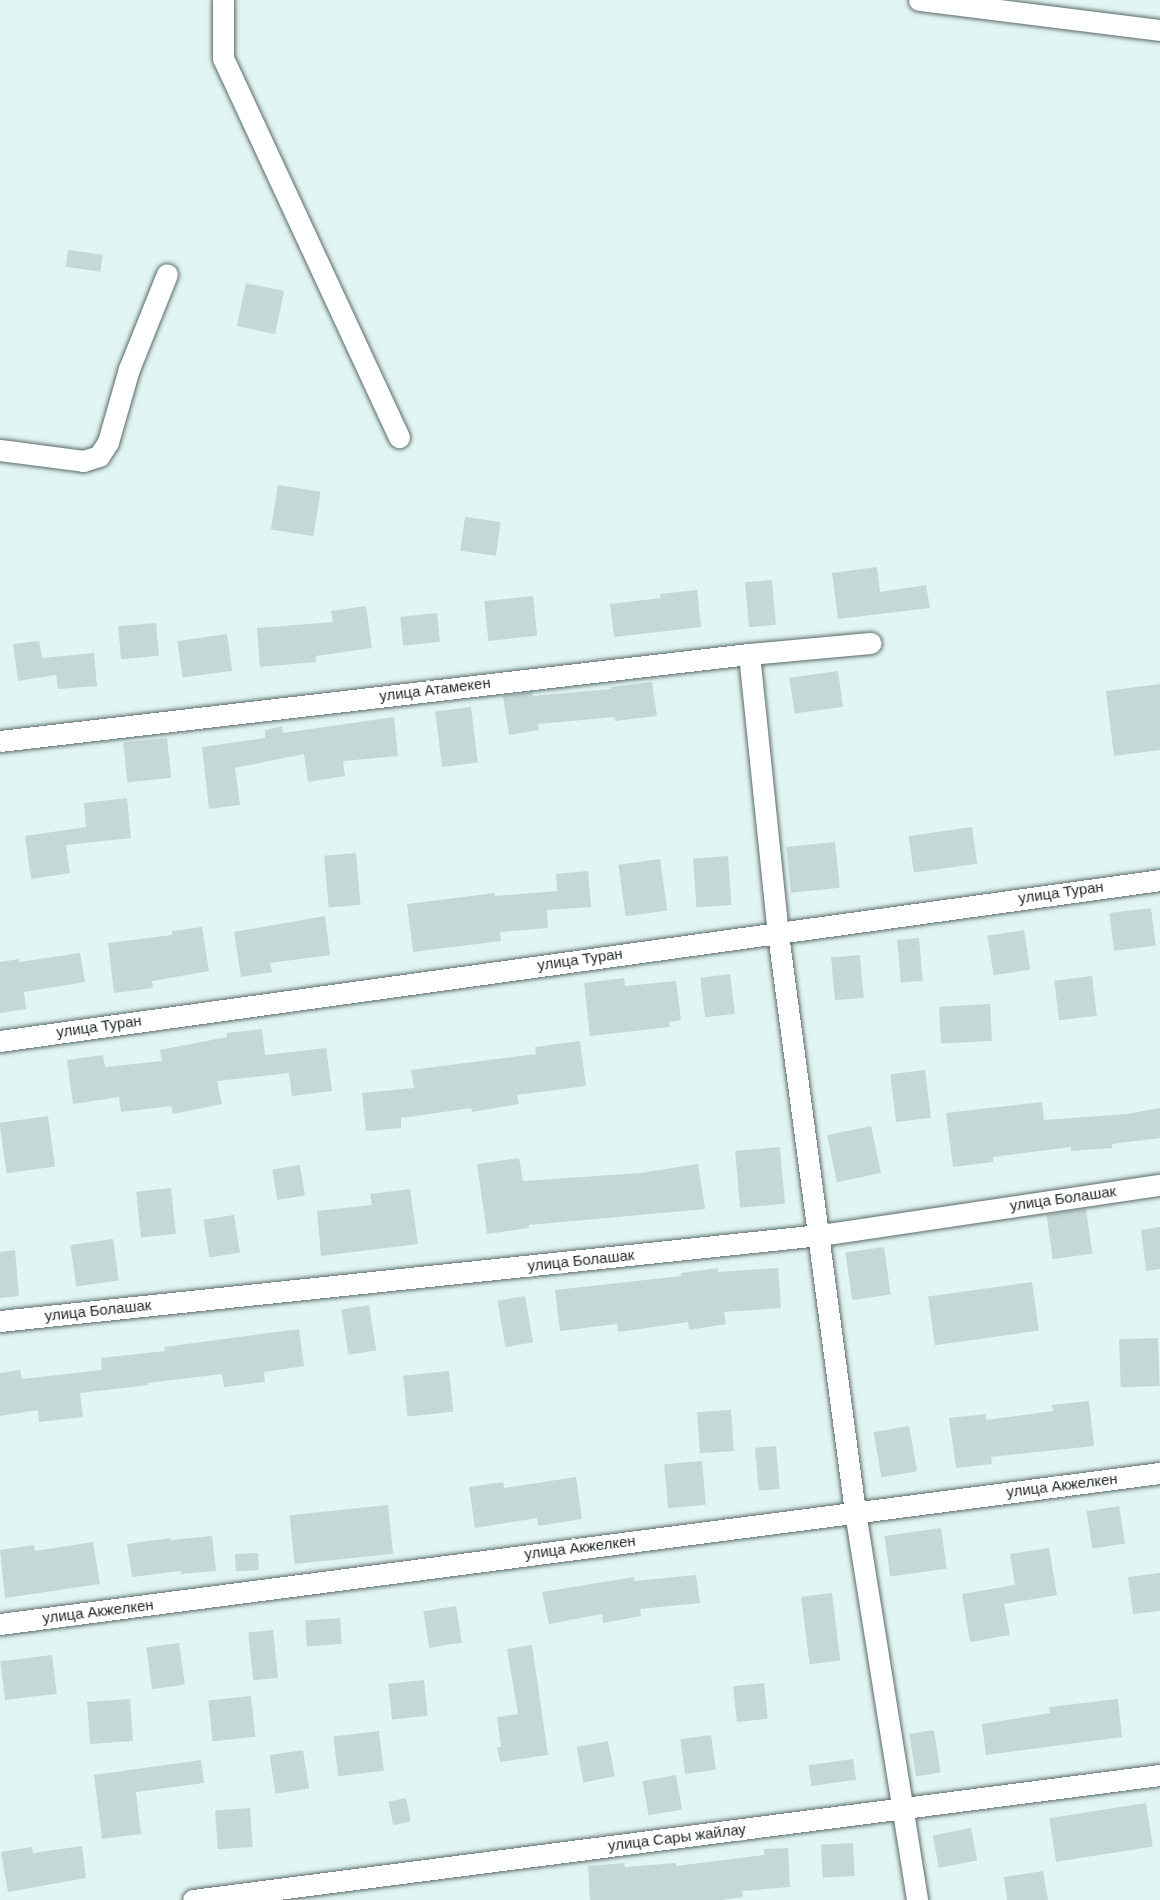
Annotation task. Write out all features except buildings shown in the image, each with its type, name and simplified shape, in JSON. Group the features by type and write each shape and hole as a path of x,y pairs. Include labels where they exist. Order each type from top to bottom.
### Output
{"street":[{"path":"223,0 223,58 399,437"},
{"path":"919,0 1160,30"},
{"path":"0,450 83,461 99,456 108,442 129,369 167,274"},
{"name":"улица Атамекен","path":"0,741 749,654 871,644"},
{"path":"749,654 778,934 820,1235 855,1512 917,1900"},
{"name":"улица Туран","path":"0,1041 1160,880"},
{"name":"улица Болашак","path":"0,1321 820,1235 1160,1185"},
{"name":"улица Акжелкен","path":"0,1624 1160,1473"},
{"name":"улица Сары жайлау","path":"193,1900 1160,1775"}]}
